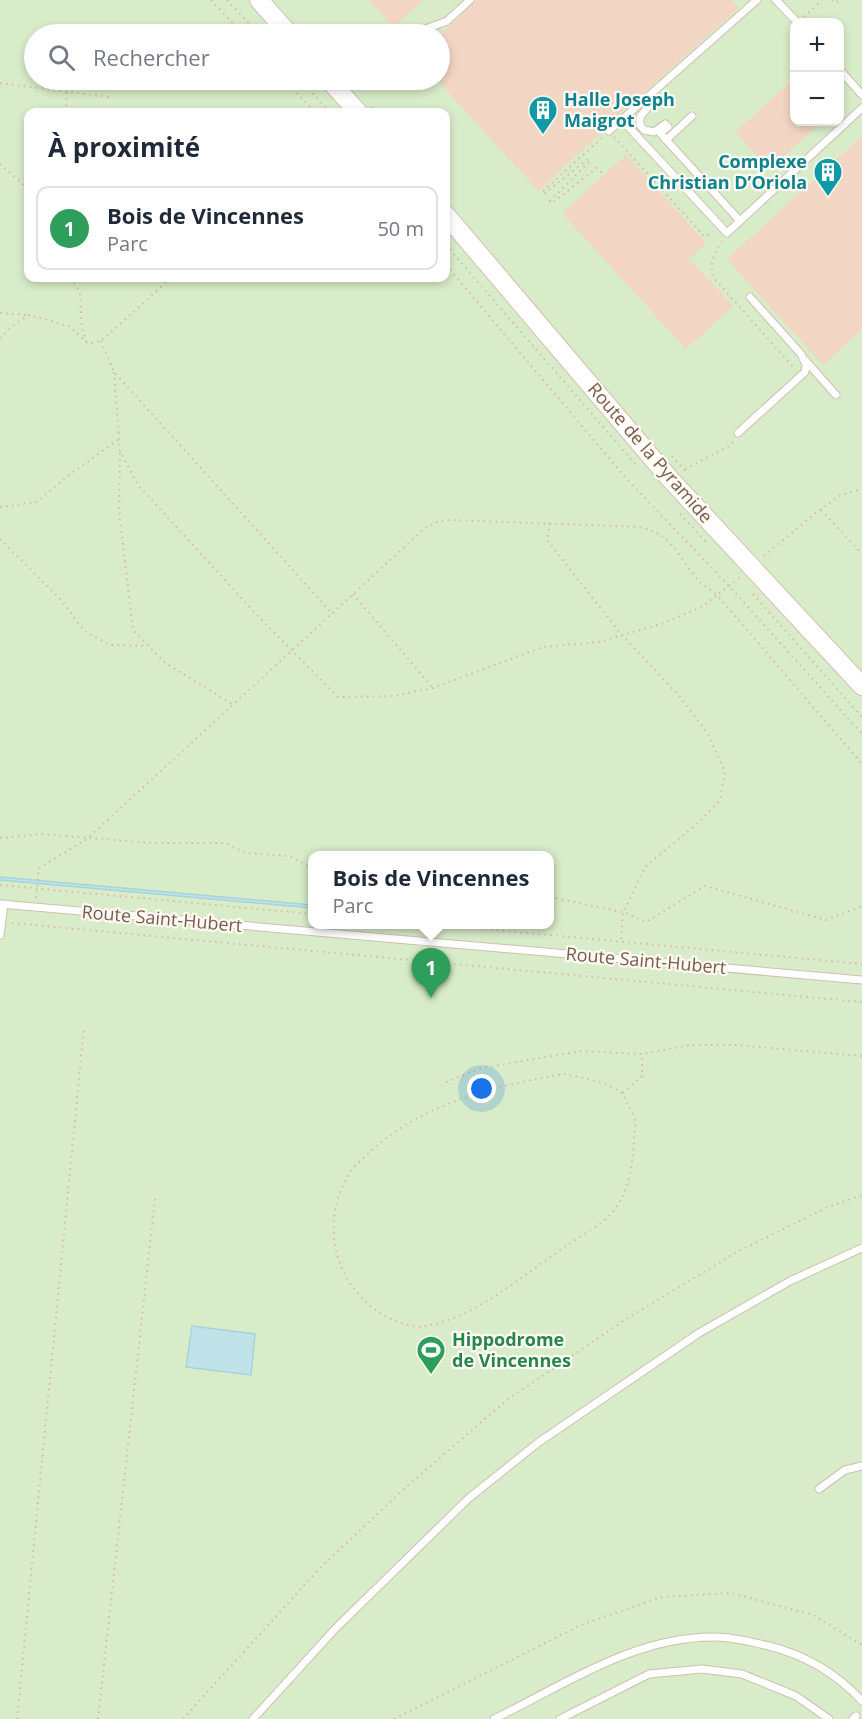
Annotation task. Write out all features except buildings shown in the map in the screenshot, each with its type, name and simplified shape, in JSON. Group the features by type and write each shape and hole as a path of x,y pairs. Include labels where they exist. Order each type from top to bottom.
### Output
{"street":[{"path":"259,0 280,24"},
{"path":"338,90 354,108"},
{"name":"Route de la Pyramide","path":"452,211 862,686"}],"lane":[{"path":"439,24 447,21 470,0"},
{"path":"609,131 757,0"},
{"path":"776,0 793,18"},
{"path":"842,72 862,95"},
{"path":"649,106 640,117 640,125 644,130 651,132 665,124 668,127 660,133 740,221"},
{"path":"623,121 727,233 862,108"},
{"path":"666,140 692,116"},
{"path":"750,297 836,395"},
{"path":"738,433 805,372 804,359"},
{"path":"0,934 3,922 2,904"},
{"name":"Route Saint-Hubert","path":"2,904 862,980"},
{"path":"252,1719 336,1628 469,1498 539,1442 607,1393 699,1333 790,1281 862,1248"},
{"path":"819,1489 845,1470 862,1466"},
{"path":"494,1719 625,1654 668,1641 715,1637 746,1640 787,1650 830,1672 862,1701"},
{"path":"561,1719 649,1674 702,1669 742,1674 796,1696 829,1719"}],"path":[{"path":"211,0 234,24"},
{"path":"227,0 250,24"},
{"path":"802,18 822,0"},
{"path":"832,0 835,3 839,0"},
{"path":"0,83 24,86"},
{"path":"59,90 109,97"},
{"path":"294,90 311,108"},
{"path":"309,90 326,108"},
{"path":"66,108 67,91"},
{"path":"588,159 544,194 542,192 609,131 705,237 719,225"},
{"path":"584,154 590,161 550,201 552,203 597,168 604,175"},
{"path":"0,164 24,185"},
{"name":"Route de la Pyramide","path":"450,250 636,465"},
{"path":"450,270 625,477 729,586 862,734"},
{"path":"73,282 80,293 82,329 88,345"},
{"path":"88,345 101,341 167,282"},
{"path":"0,312 30,315 69,326 88,345"},
{"path":"0,338 15,324 30,315"},
{"path":"101,341 114,372 120,451 119,511 133,630 165,663 232,704"},
{"path":"114,372 332,613"},
{"path":"677,474 731,445 738,433"},
{"path":"0,507 37,502 65,478 119,439"},
{"path":"120,451 138,485 291,650 338,697 394,696 433,688 543,647 599,642 661,624 702,607 743,575"},
{"path":"669,452 677,474"},
{"path":"677,474 692,478"},
{"path":"760,561 841,495 862,489"},
{"name":"Route de la Pyramide","path":"674,508 711,548"},
{"path":"821,510 862,554"},
{"path":"37,887 39,868 87,839 425,528 439,521 484,520 639,527 653,530 677,552 699,581 717,595 862,764"},
{"path":"550,523 547,540 621,634 687,706 708,734 725,772 720,800 699,822 645,867 623,912 621,942"},
{"path":"0,539 63,602 84,631 110,645 148,646"},
{"path":"733,571 740,578"},
{"path":"748,587 862,717"},
{"path":"353,594 433,688"},
{"path":"0,838 44,834 150,843 226,843 245,853 290,856 308,866"},
{"path":"0,885 308,914"},
{"path":"554,898 623,912 646,922 705,886 826,920 862,906"},
{"path":"3,922 862,1002"},
{"path":"490,929 862,964"},
{"path":"17,1719 84,1027"},
{"path":"446,1082 482,1068 581,1051 642,1054 690,1045 735,1045 862,1056"},
{"path":"622,1093 642,1076 642,1054"},
{"path":"564,1074 596,1081 622,1093 635,1120 634,1158 627,1187 610,1215 472,1311 442,1323 421,1327 398,1322 376,1311 360,1296 344,1274 336,1252 332,1230 337,1200 350,1171 381,1141 426,1113 480,1093 527,1081 564,1074"},
{"path":"183,1719 319,1569 406,1487 507,1400 626,1319 737,1252 826,1208 862,1195"},
{"path":"99,1719 155,1199"},
{"path":"394,1719 581,1624 661,1597 731,1593 813,1615 862,1645"}],"green space":[{"path":"0,0 862,0 862,1719 0,1719"}],"water":[{"path":"0,877 308,905 308,908 0,880"},
{"path":"192,1326 255,1334 251,1375 186,1367"}],"place":[{"name":"Halle Joseph Maigrot","path":"543,136"},
{"name":"Complexe Christian D’Oriola","path":"828,198"},
{"name":"Bois de Vincennes","path":"431,998"},
{"name":"Hippodrome de Vincennes","path":"431,1376"}]}
